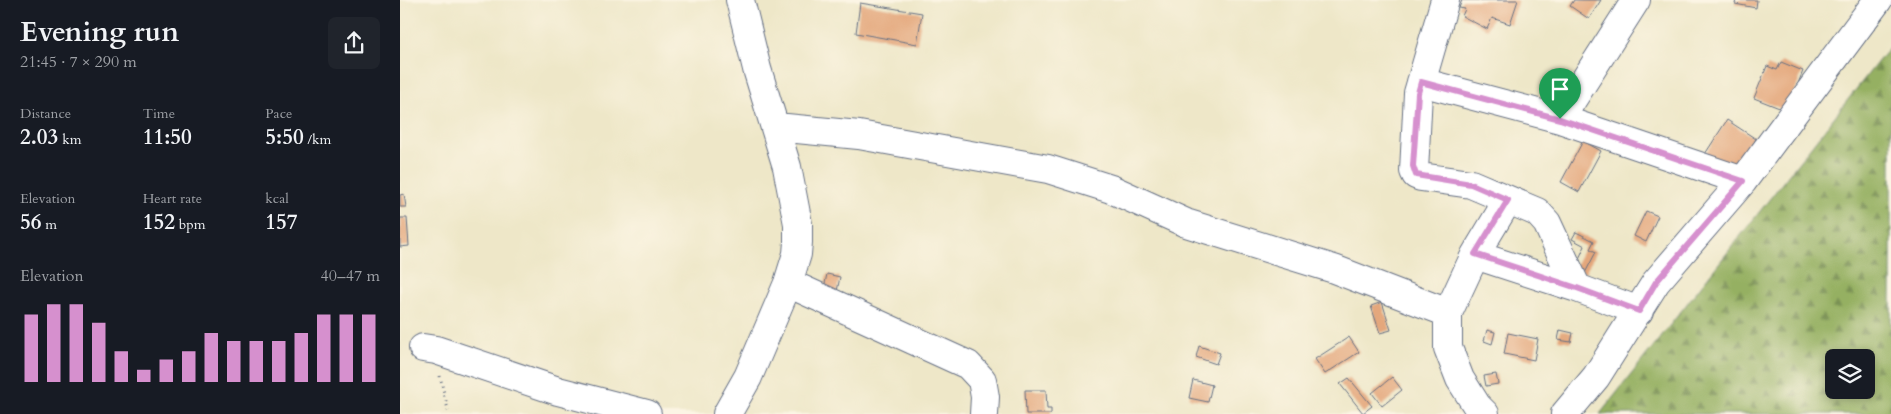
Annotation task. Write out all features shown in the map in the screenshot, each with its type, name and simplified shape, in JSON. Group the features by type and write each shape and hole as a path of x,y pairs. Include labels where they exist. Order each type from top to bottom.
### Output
{"street":[{"path":"727,414 748,377 788,283 797,254 798,242 798,224 787,167 756,69 740,0"},
{"path":"1445,0 1418,93 1413,166 1416,175 1471,184 1537,212 1547,223 1577,288"},
{"path":"1560,119 1636,0"},
{"path":"1565,414 1596,377 1656,282 1743,181 1878,0"},
{"path":"1421,82 1560,119 1743,181"},
{"path":"776,128 859,135 1048,169 1112,189 1186,223 1334,270 1448,313"},
{"path":"1486,414 1477,406 1457,371 1448,348 1448,313 1475,254 1508,200"},
{"path":"1475,254 1639,311"},
{"path":"788,283 968,364 982,380 984,414"},
{"path":"429,349 558,391 647,414"}],"path":[{"path":"429,349 449,414"}],"green space":[{"path":"1891,45 1891,414 1600,414"}],"building":[{"path":"1462,0 1518,0 1510,24 1492,18 1487,29 1462,16 1465,9 1459,8"},
{"path":"1574,0 1601,0 1589,19 1570,6"},
{"path":"1736,0 1757,0 1756,8 1735,4"},
{"path":"860,3 922,13 917,44 856,33"},
{"path":"1781,62 1803,71 1787,111 1754,98 1767,66 1777,70"},
{"path":"1727,120 1756,139 1753,144 1759,148 1735,173 1705,154"},
{"path":"1583,141 1601,151 1579,192 1561,182"},
{"path":"404,194 406,207 400,207 400,195"},
{"path":"1646,211 1658,216 1646,242 1634,236"},
{"path":"400,218 407,218 409,246 400,247"},
{"path":"1576,232 1594,241 1590,249 1596,252 1585,273 1575,267 1585,246 1572,239"},
{"path":"827,274 840,277 836,296 823,293"},
{"path":"1382,302 1391,330 1380,333 1371,306"},
{"path":"1487,330 1495,332 1492,344 1484,341"},
{"path":"1560,330 1573,333 1571,342 1558,340"},
{"path":"1508,333 1538,339 1534,360 1504,354"},
{"path":"1349,337 1359,352 1325,374 1315,359"},
{"path":"1199,346 1220,353 1216,364 1196,357"},
{"path":"1496,374 1498,384 1486,386 1484,376"},
{"path":"1392,377 1402,390 1382,406 1372,393"},
{"path":"1349,378 1372,406 1363,413 1340,384"},
{"path":"1193,380 1212,385 1208,402 1189,398"},
{"path":"1025,390 1046,390 1047,409 1051,409 1051,414 1026,414"}],"route":[{"path":"1421,82 1560,119 1743,181 1656,282 1639,311 1475,254 1508,200 1471,184 1421,177 1416,175 1414,171 1418,93 1421,82"}]}
